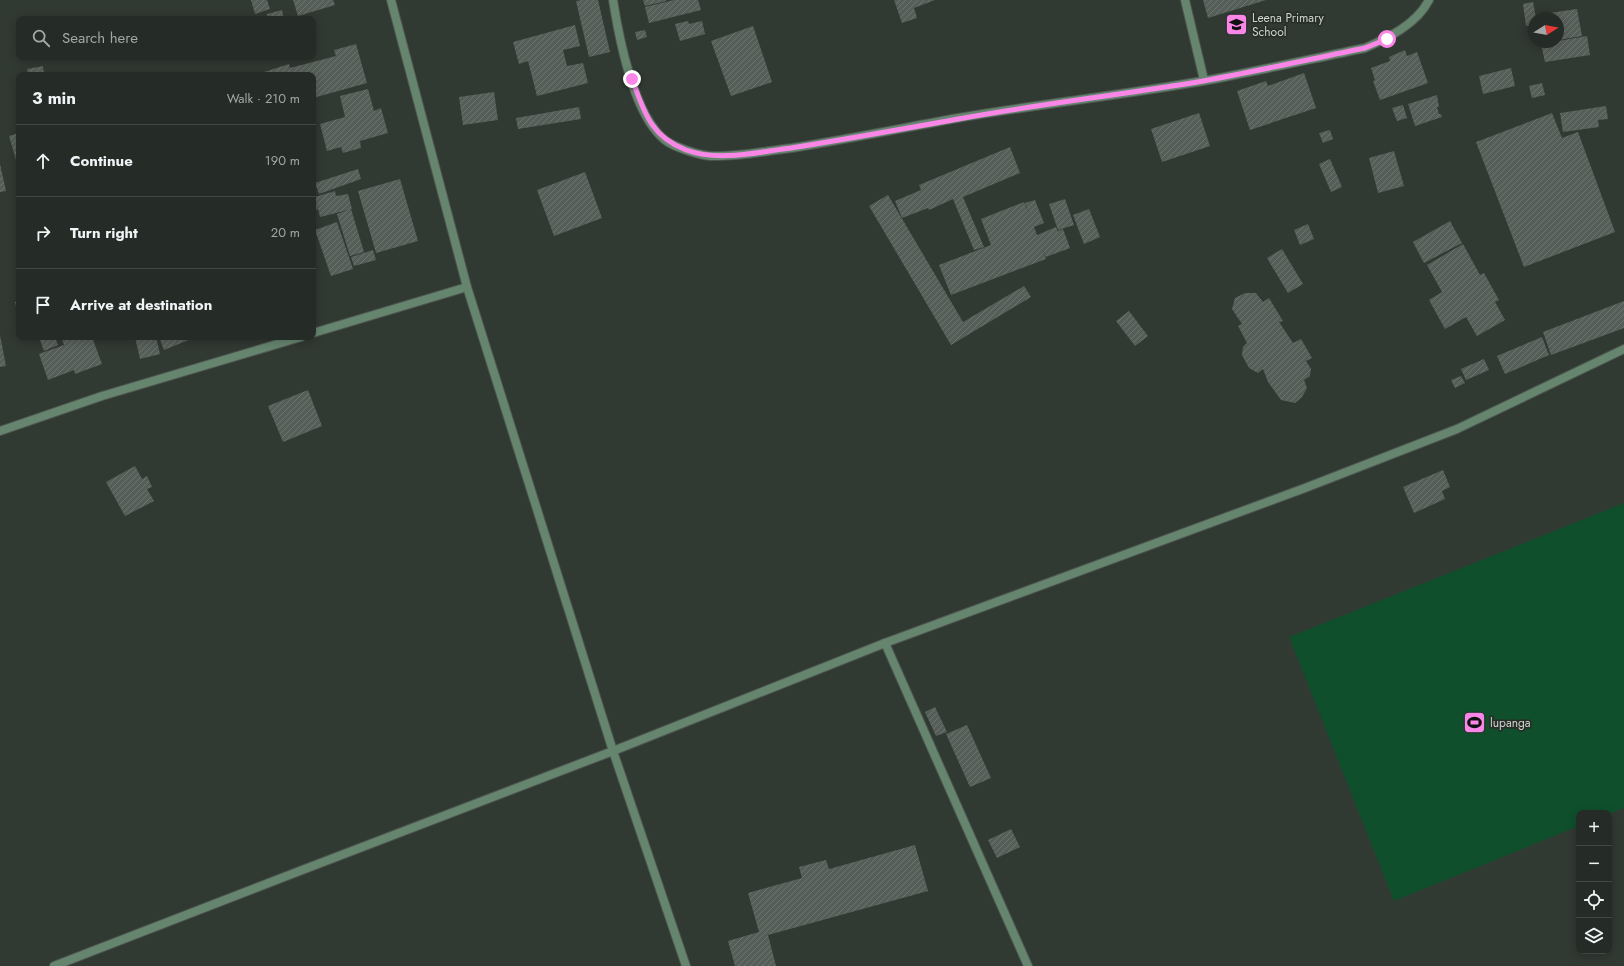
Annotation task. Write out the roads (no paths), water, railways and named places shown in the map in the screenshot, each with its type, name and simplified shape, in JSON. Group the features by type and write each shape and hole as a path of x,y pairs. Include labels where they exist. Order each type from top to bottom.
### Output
{"street":[{"path":"391,0 467,287 613,752 686,966"},
{"path":"613,0 618,28 632,79 640,102 652,126 666,141 687,150 708,156 746,154 834,141 961,118 1204,80 1365,48 1387,39 1404,27 1415,17 1429,0"},
{"path":"1185,0 1204,80"},
{"path":"316,332 467,287"},
{"path":"0,431 102,396 291,340"},
{"path":"54,966 296,872 613,752 885,643 1305,488 1457,429 1624,349"},
{"path":"885,643 1028,966"}],"place":[{"name":"Leena Primary School","path":"1236,25"},
{"name":"lupanga","path":"1474,723"}]}
